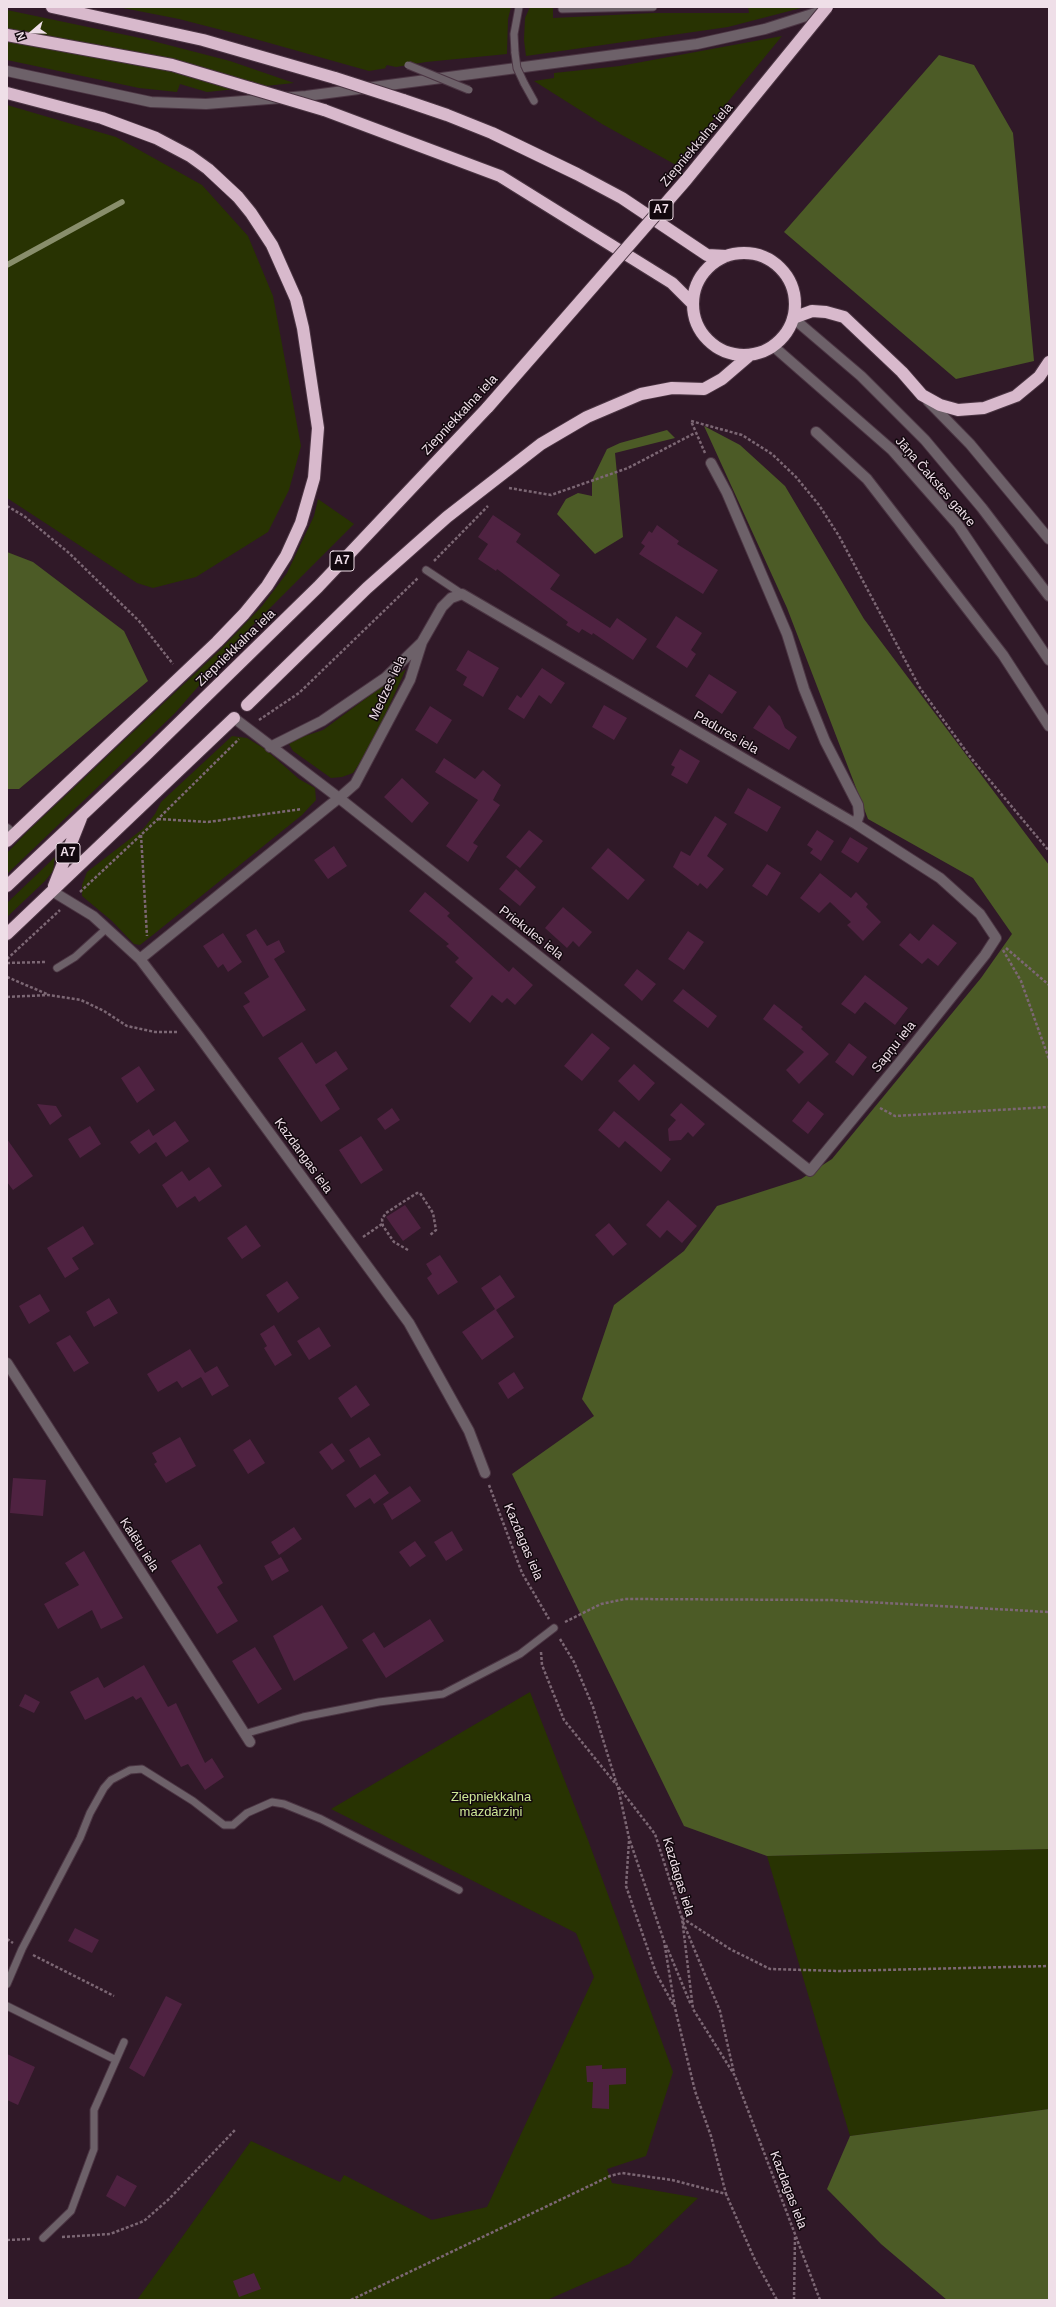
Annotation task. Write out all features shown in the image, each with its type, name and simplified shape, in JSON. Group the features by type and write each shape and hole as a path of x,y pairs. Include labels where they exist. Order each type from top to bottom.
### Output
{"highway":[{"path":"52,7 203,40 335,78 447,115 492,133 577,174 622,198 707,255 726,256 751,254 774,263 790,282 794,300 793,318 788,329 772,346 750,355 722,379 704,389 672,388 641,394 587,417 541,444 446,517 367,588 247,705"},
{"name":"Ziepniekkalna iela","path":"7,886 318,587 488,407 686,180 827,7"},
{"path":"7,35 172,65 324,110 500,176 672,283 693,304"},
{"path":"7,92 102,118 138,130 190,156 224,183 251,213 281,262 296,299 303,328 317,412 316,461 310,493 293,541 267,586 244,614 182,675 9,835"},
{"path":"726,256 706,270 699,280 693,304 698,328 710,342 726,352 750,355"},
{"path":"793,318 812,311 826,312 844,317 902,372 922,395 940,405 958,410 984,408 1016,396 1039,377 1049,362"},
{"name":"Ziepniekkalna iela","path":"7,934 234,718"},
{"name":"Ziepniekkalna iela","path":"52,891 83,814"}],"street":[{"path":"7,71 151,102 206,104 306,96 697,44 806,18 833,7"},
{"name":"Jāņa Čakstes gatve","path":"793,318 861,376 925,440 982,508 1049,596"},
{"name":"Jāņa Čakstes gatve","path":"772,346 892,450 958,525 1049,660"},
{"path":"922,395 970,444 1049,539"},
{"path":"816,432 867,479 1003,655 1049,726"},
{"path":"711,463 727,493 786,634 804,689 826,741 858,805 859,815 856,824"},
{"name":"Padures iela","path":"462,594 856,824 940,878 980,914 996,938"},
{"name":"Medzes iela","path":"140,959 340,798 355,784 410,680 422,642 442,607 451,598 462,594"},
{"path":"270,746 322,721 379,682 422,642"},
{"name":"Priekules iela","path":"234,718 340,798 810,1171"},
{"name":"Kazdangas iela","path":"52,891 94,916 140,959 195,1031 409,1323 469,1431 485,1473"},
{"name":"Sapņu iela","path":"810,1171 985,955 996,938"},
{"name":"Kalētu iela","path":"7,1363 247,1738"}],"lane":[{"path":"519,7 514,34 517,68 534,101"},
{"path":"562,9 653,7"},
{"path":"408,65 469,90"},
{"name":"Padures iela","path":"426,570 462,594"},
{"path":"58,968 75,957 106,928"},
{"path":"247,1738 303,1717 379,1702 443,1694 520,1654 554,1628"},
{"path":"7,1984 22,1949 80,1838 90,1813 104,1788 111,1780 130,1770 142,1769 193,1801 224,1825 233,1824 247,1813 272,1802 284,1804 321,1819 459,1890"},
{"path":"7,2006 116,2060"},
{"path":"43,2238 71,2211 94,2149 94,2110 124,2042"}],"path":[{"path":"711,463 695,433 691,421 742,435 772,454 796,477 819,505 839,536 920,688 971,758 1049,851"},
{"path":"506,487 551,495 628,468 695,433"},
{"path":"7,506 24,516 68,553 139,621 182,675"},
{"path":"7,959 158,819 261,718 299,693 426,570 472,522"},
{"path":"158,819 208,822 330,805"},
{"path":"141,835 148,952"},
{"path":"996,938 1013,956 1049,985"},
{"path":"996,938 1021,981 1049,1059"},
{"path":"7,963 47,962 58,968"},
{"path":"7,977 48,994 81,1000 104,1011 127,1026 155,1032 195,1031"},
{"path":"7,997 48,994"},
{"path":"867,1101 895,1116 1049,1107"},
{"path":"408,1250 394,1242 382,1224 382,1216 417,1193 420,1193 433,1212 436,1230 429,1236"},
{"path":"352,1244 382,1224"},
{"name":"Kazdagas iela","path":"485,1473 522,1573 574,1662 593,1707 617,1785 655,1834 682,1918 693,2009 735,2076 820,2300"},
{"path":"554,1628 601,1604 625,1599 831,1600 1049,1612"},
{"path":"540,1640 542,1665 564,1720 617,1785 630,1838 664,1942 693,2009"},
{"path":"630,1838 626,1886 656,1973 675,2008"},
{"path":"682,1918 730,1949 770,1968 840,1971 1049,1966"},
{"path":"682,1918 720,2011 735,2076"},
{"path":"664,1942 675,2008 695,2091 711,2136 726,2194 755,2260 777,2300"},
{"path":"22,1949 114,1996"},
{"path":"7,2240 110,2234 144,2221 169,2199 235,2130"},
{"path":"351,2300 610,2176 622,2173 672,2180 726,2194"},
{"path":"794,2300 795,2234"}],"green space":[{"path":"118,7 511,7 508,19 507,54 426,62 396,67 387,65 385,68 387,68 369,71 179,19"},
{"path":"530,7 553,7 553,18 653,13 749,13 748,7 805,7 728,27 526,56 524,40 525,18"},
{"path":"7,10 145,39 230,61 294,83 207,92 180,84 177,92 139,88 7,60"},
{"path":"782,36 676,165 602,124 534,81 554,78 554,73 620,66"},
{"path":"939,55 974,65 1013,133 1034,361 956,379 784,232"},
{"path":"7,105 116,137 202,185 248,236 273,296 301,446 289,490 268,532 196,577 153,588 137,583 7,498"},
{"path":"704,426 740,445 785,486 864,619 1049,865 1049,1849 767,1856 684,1826 512,1474 594,1416 582,1399 614,1305 684,1251 717,1206 801,1179 832,1159 981,978 1012,934 973,878 868,819 787,608"},
{"path":"667,430 675,438 615,453 623,537 595,554 557,514 566,499 578,493 592,496 592,480 607,449 620,443"},
{"path":"318,499 354,524 247,631 175,713 7,874 7,853 27,832 220,650 262,606 287,573 314,516"},
{"path":"7,552 33,562 124,631 148,681 19,789 7,789"},
{"path":"406,669 369,750 353,773 342,777 331,778 293,751 289,744 296,739 323,730"},
{"path":"232,736 247,738 265,749 299,779 315,788 316,800 302,815 154,934 140,945 134,944 112,921 82,896 82,885 87,872 144,828 155,814 161,802"},
{"path":"55,857 53,871 45,881 7,917 7,903"},
{"name":"Ziepniekkalna mazdārziņi","path":"530,1692 588,1840 673,2072 646,2156 607,2169 612,2183 698,2198 629,2264 547,2300 137,2300 251,2141 340,2182 344,2175 432,2220 487,2207 594,1977 576,1933 331,1809"},
{"path":"1049,1849 1049,2109 850,2136 767,1856"},
{"path":"1049,2109 1049,2300 947,2300 881,2244 827,2189 850,2136"}],"building":[{"path":"493,515 521,534 516,542 560,575 550,589 610,628 617,618 647,639 633,660 593,633 592,635 582,629 579,633 566,625 568,622 497,569 496,571 478,559 488,544 478,537"},
{"path":"657,525 679,541 677,544 718,570 703,594 639,554 645,546 641,543 649,531 652,533"},
{"path":"676,616 702,633 691,650 696,654 687,668 656,647"},
{"path":"468,650 499,668 483,697 463,685 467,677 456,670"},
{"path":"542,668 565,683 551,704 539,695 524,719 508,709 517,695 521,698"},
{"path":"709,674 737,692 722,714 695,696"},
{"path":"604,705 627,718 614,740 592,727"},
{"path":"769,705 780,716 785,728 797,737 789,750 753,728"},
{"path":"430,706 452,720 437,744 415,730"},
{"path":"680,749 700,761 687,784 671,775 675,767 671,765"},
{"path":"444,758 475,779 483,770 501,785 493,800 500,805 473,843 478,846 468,862 446,846 478,800 435,772"},
{"path":"402,778 429,803 412,823 384,797"},
{"path":"748,788 781,807 767,832 734,813"},
{"path":"715,816 727,824 707,856 724,869 707,889 700,883 698,886 673,867 681,851 690,856"},
{"path":"529,830 543,841 520,868 506,857"},
{"path":"817,830 834,841 821,861 810,853 813,849 807,845"},
{"path":"850,837 868,848 858,863 841,852"},
{"path":"334,846 347,866 328,879 314,860"},
{"path":"608,848 645,880 628,900 591,868"},
{"path":"767,864 781,873 767,896 752,886"},
{"path":"516,869 536,887 520,906 499,889"},
{"path":"820,873 851,898 856,892 868,904 866,907 881,922 863,941 847,925 851,922 830,902 819,913 800,898"},
{"path":"425,892 450,913 447,916 509,972 513,967 533,985 515,1005 507,998 502,1003 492,995 470,1023 450,1006 473,978 455,962 459,958 446,946 449,944 409,911"},
{"path":"563,907 592,932 579,947 573,941 567,948 545,928"},
{"path":"933,924 957,943 938,966 928,958 922,964 899,945 910,933 919,941"},
{"path":"256,929 267,946 279,940 285,952 274,959 306,1010 263,1037 243,1006 250,1002 244,993 269,977 246,935"},
{"path":"688,931 704,942 684,970 668,959"},
{"path":"223,933 242,962 228,972 223,964 218,968 203,946"},
{"path":"637,969 656,984 642,1001 624,985"},
{"path":"865,975 908,1008 895,1025 865,1002 855,1014 841,1004"},
{"path":"683,989 717,1016 708,1028 673,1001"},
{"path":"774,1004 803,1027 801,1029 829,1054 799,1084 786,1070 804,1052 763,1019"},
{"path":"592,1033 610,1048 582,1081 564,1066"},
{"path":"302,1042 316,1064 336,1051 348,1069 325,1085 340,1109 321,1122 278,1058"},
{"path":"849,1043 867,1057 853,1076 835,1062"},
{"path":"634,1064 655,1083 639,1101 618,1081"},
{"path":"139,1066 155,1090 137,1103 121,1078"},
{"path":"808,1101 824,1114 808,1134 792,1121"},
{"path":"681,1103 705,1124 693,1137 688,1132 681,1140 669,1141 668,1129 676,1120 670,1115"},
{"path":"37,1104 56,1106 62,1116 50,1125"},
{"path":"392,1108 400,1120 385,1130 377,1119"},
{"path":"614,1111 671,1159 661,1172 625,1141 619,1148 598,1130"},
{"path":"175,1121 189,1141 166,1157 156,1142 139,1154 130,1142 149,1129 153,1136"},
{"path":"90,1126 101,1144 80,1158 68,1139"},
{"path":"361,1136 383,1170 361,1184 339,1150"},
{"path":"7,1139 33,1176 13,1190 7,1182"},
{"path":"209,1167 222,1186 199,1202 195,1196 177,1208 162,1185 182,1171 189,1181"},
{"path":"668,1200 697,1226 682,1243 667,1230 660,1238 646,1225"},
{"path":"405,1205 421,1228 403,1241 386,1217"},
{"path":"609,1223 627,1244 613,1256 595,1235"},
{"path":"246,1225 261,1246 242,1259 227,1238"},
{"path":"83,1226 94,1244 72,1258 79,1269 65,1278 47,1248"},
{"path":"440,1255 458,1282 438,1295 427,1278 432,1274 426,1264"},
{"path":"500,1275 515,1297 496,1310 514,1337 482,1360 462,1332 495,1309 481,1288"},
{"path":"287,1281 299,1298 278,1313 266,1295"},
{"path":"40,1294 50,1311 29,1324 19,1306"},
{"path":"109,1298 118,1313 94,1327 86,1312"},
{"path":"274,1325 292,1355 275,1366 264,1348 267,1346 260,1334"},
{"path":"319,1327 331,1346 309,1360 297,1341"},
{"path":"70,1335 89,1363 74,1372 56,1343"},
{"path":"190,1349 205,1373 217,1366 229,1386 212,1396 201,1377 182,1388 177,1381 158,1392 147,1374"},
{"path":"514,1372 524,1388 508,1399 498,1383"},
{"path":"356,1385 370,1405 351,1418 338,1398"},
{"path":"180,1437 196,1466 166,1483 154,1464 157,1462 152,1453"},
{"path":"369,1437 381,1455 360,1468 349,1450"},
{"path":"250,1439 265,1463 248,1474 233,1450"},
{"path":"332,1443 345,1461 332,1470 319,1452"},
{"path":"375,1474 389,1493 374,1504 370,1498 355,1508 346,1495"},
{"path":"13,1478 46,1480 43,1516 10,1513"},
{"path":"410,1486 421,1501 392,1520 383,1504"},
{"path":"294,1527 302,1539 279,1555 271,1542"},
{"path":"452,1531 463,1550 446,1561 434,1542"},
{"path":"415,1541 426,1556 410,1567 399,1552"},
{"path":"200,1544 223,1583 217,1587 238,1621 217,1634 171,1561"},
{"path":"84,1551 123,1618 101,1629 92,1610 58,1629 44,1604 79,1585 65,1563"},
{"path":"281,1557 289,1571 272,1581 264,1566"},
{"path":"322,1605 348,1648 294,1681 273,1636"},
{"path":"430,1619 444,1641 386,1678 362,1640 374,1632 384,1648"},
{"path":"255,1647 282,1689 258,1704 232,1661"},
{"path":"144,1665 168,1707 176,1703 205,1763 212,1758 224,1777 205,1790 188,1764 181,1767 141,1697 136,1700 133,1696 85,1720 70,1692 98,1677 104,1688"},
{"path":"25,1694 40,1702 34,1713 19,1706"},
{"path":"75,1928 99,1940 92,1953 68,1941"},
{"path":"166,1996 182,2004 144,2077 129,2068"},
{"path":"7,2054 35,2067 18,2105 7,2100"},
{"path":"602,2065 602,2069 626,2068 626,2084 609,2085 609,2109 592,2108 593,2082 587,2082 586,2066"},
{"path":"117,2175 137,2186 125,2207 106,2196"},
{"path":"254,2273 261,2289 239,2297 233,2281"}],"waterway":[{"path":"7,265 122,202"}]}
